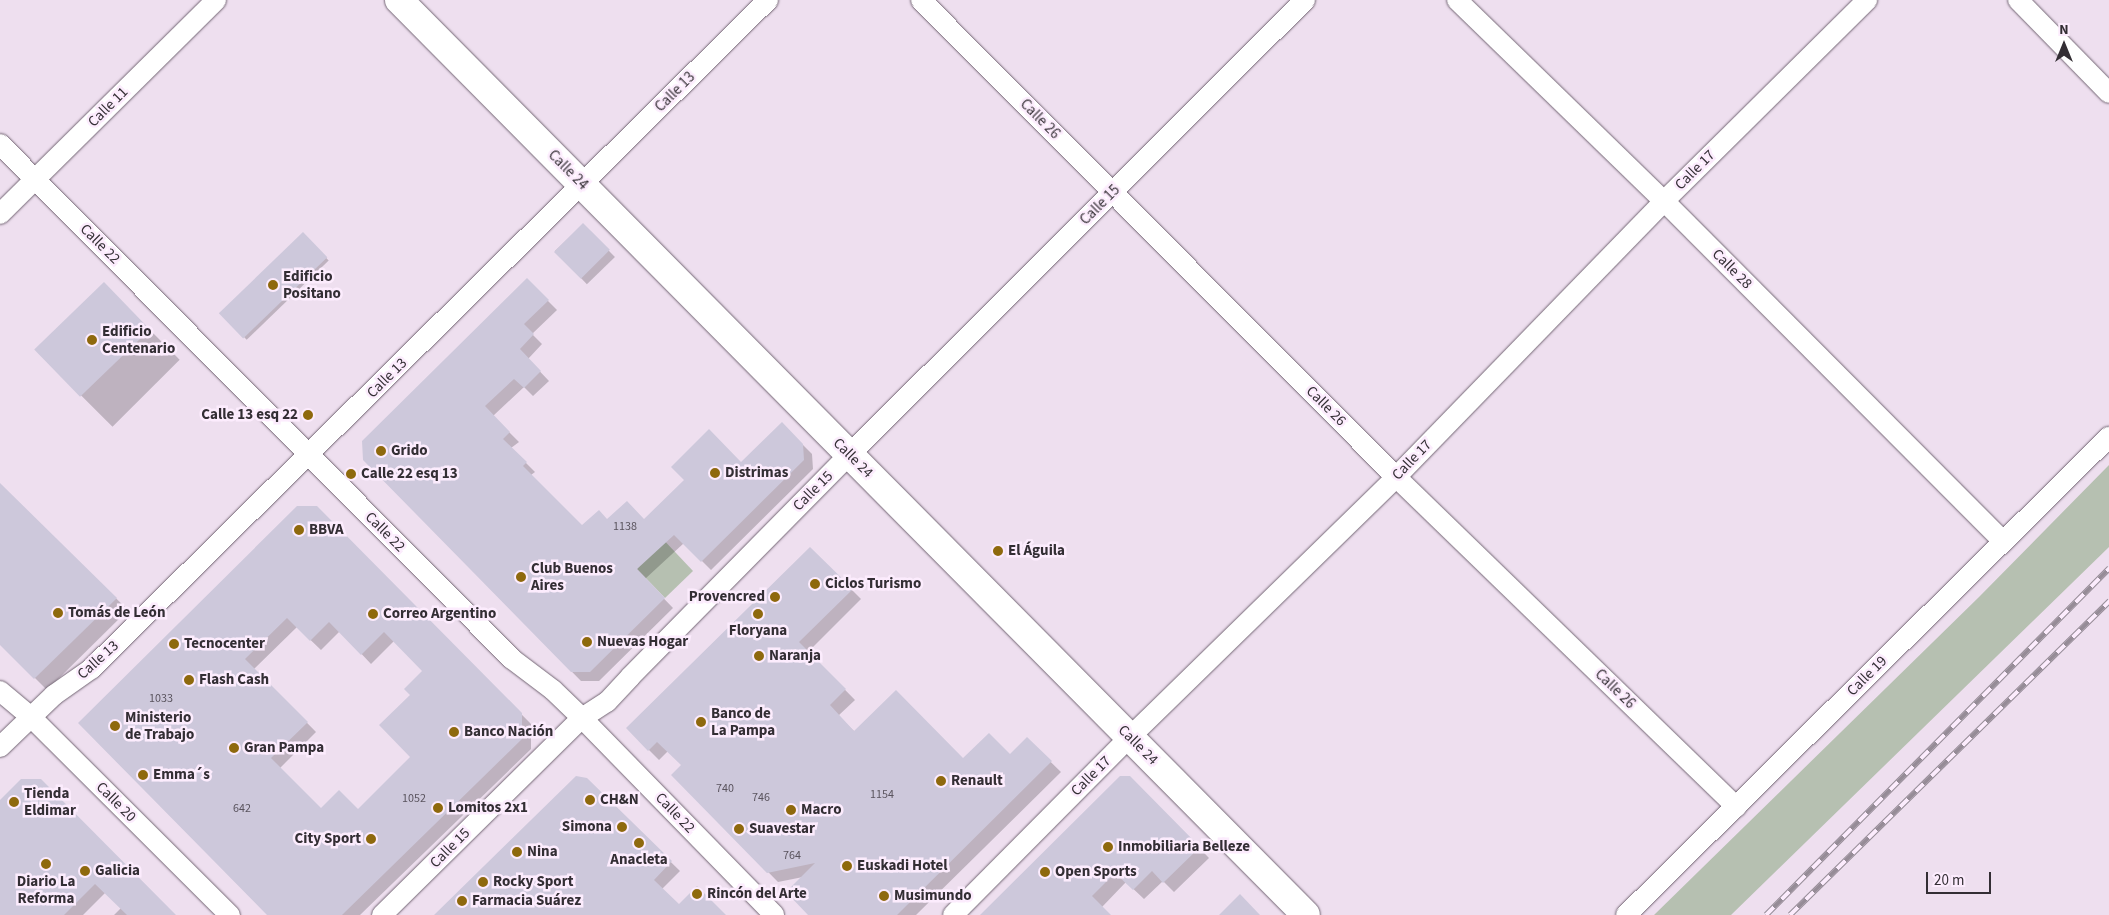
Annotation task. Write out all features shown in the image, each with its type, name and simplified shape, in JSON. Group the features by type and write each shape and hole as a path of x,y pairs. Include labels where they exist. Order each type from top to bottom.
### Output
{"street":[{"name":"Calle 11","path":"0,214 216,0"},
{"name":"Calle 24","path":"399,0 1306,915"},
{"name":"Calle 13","path":"0,747 54,695 91,669 768,0"},
{"name":"Calle 26","path":"921,0 1396,477 1736,807"},
{"name":"Calle 15","path":"382,915 582,718 607,702 850,454 1305,0"},
{"name":"Calle 28","path":"1457,0 1664,201 2003,541"},
{"name":"Calle 17","path":"953,915 1130,737 1396,477 1664,201 1866,0"},
{"path":"2018,0 2109,93"},
{"name":"Calle 22","path":"0,144 512,659 553,690 582,718 774,915"},
{"name":"Calle 19","path":"1626,915 2109,437"},
{"name":"Calle 20","path":"0,691 31,716 230,915"}],"green space":[{"path":"2109,465 2109,547 1731,915 1654,915 1979,597"},
{"path":"659,535 693,571 665,598 637,569"}],"building":[{"path":"583,223 610,250 581,279 554,252"},
{"name":"Edificio Positano","path":"303,232 327,257 243,338 219,313"},
{"path":"527,278 549,300 524,324 534,334 520,349 541,371 524,388 514,379 485,406 510,432 503,439 527,462 523,466 582,525 599,510 607,519 627,501 644,519 684,480 671,467 709,429 741,462 782,422 803,444 804,460 701,562 674,535 637,569 665,598 590,672 571,672 363,460 362,441"},
{"name":"Edificio Centenario","path":"104,282 150,329 80,397 34,349"},
{"name":"Tomás de León","path":"0,483 117,598 34,679 0,645"},
{"path":"297,506 317,506 522,713 522,739 342,915 267,915 78,723","holes":["287,618 310,641 329,622 361,655 384,632 422,671 404,689 410,695 379,725 410,757 358,809 339,790 321,808 271,758 308,722 245,659"]},
{"path":"810,547 853,589 799,642 846,689 830,705 854,731 896,690 963,758 989,733 1010,754 1027,737 1052,761 897,915 808,915 786,892 815,863 767,873 671,775 681,765 657,742 648,751 626,728"},
{"path":"576,776 587,778 672,861 654,880 679,904 697,886 726,915 434,915"},
{"path":"1120,776 1130,776 1200,847 1163,883 1152,871 1133,890 1115,873 1092,896 1111,915 980,915"},
{"path":"21,779 41,779 176,915 127,915 95,884 64,915 0,915 0,800"},
{"path":"1240,894 1260,915 1219,915"}],"railway":[{"path":"1766,915 2109,568"},
{"path":"1790,915 2109,601"}],"place":[{"name":"Edificio Positano","path":"273,285"},
{"name":"Edificio Centenario","path":"92,340"},
{"name":"Calle 13 esq 22","path":"308,415"},
{"name":"Grido","path":"381,451"},
{"name":"Distrimas","path":"715,473"},
{"name":"Calle 22 esq 13","path":"351,474"},
{"name":"BBVA","path":"299,530"},
{"name":"El Águila","path":"998,551"},
{"name":"Club Buenos Aires","path":"521,577"},
{"name":"Ciclos Turismo","path":"815,584"},
{"name":"Provencred","path":"775,597"},
{"name":"Tomás de León","path":"58,613"},
{"name":"Correo Argentino","path":"373,614"},
{"name":"Floryana","path":"758,614"},
{"name":"Nuevas Hogar","path":"587,642"},
{"name":"Tecnocenter","path":"174,644"},
{"name":"Naranja","path":"759,656"},
{"name":"Flash Cash","path":"189,680"},
{"name":"Banco de La Pampa","path":"701,722"},
{"name":"Ministerio de Trabajo","path":"115,726"},
{"name":"Banco Nación","path":"454,732"},
{"name":"Gran Pampa","path":"234,748"},
{"name":"Emma´s","path":"143,775"},
{"name":"Renault","path":"941,781"},
{"name":"CH&N","path":"590,800"},
{"name":"Tienda Eldimar","path":"14,802"},
{"name":"Lomitos 2x1","path":"438,808"},
{"name":"Macro","path":"791,810"},
{"name":"Simona","path":"622,827"},
{"name":"Suavestar","path":"739,829"},
{"name":"City Sport","path":"371,839"},
{"name":"Anacleta","path":"639,843"},
{"name":"Inmobiliaria Belleze","path":"1108,847"},
{"name":"Nina","path":"517,852"},
{"name":"Diario La Reforma","path":"46,864"},
{"name":"Euskadi Hotel","path":"847,866"},
{"name":"Galicia","path":"85,871"},
{"name":"Open Sports","path":"1045,872"},
{"name":"Rocky Sport","path":"483,882"},
{"name":"Rincón del Arte","path":"697,894"},
{"name":"Musimundo","path":"884,896"},
{"name":"Farmacia Suárez","path":"462,901"}]}
